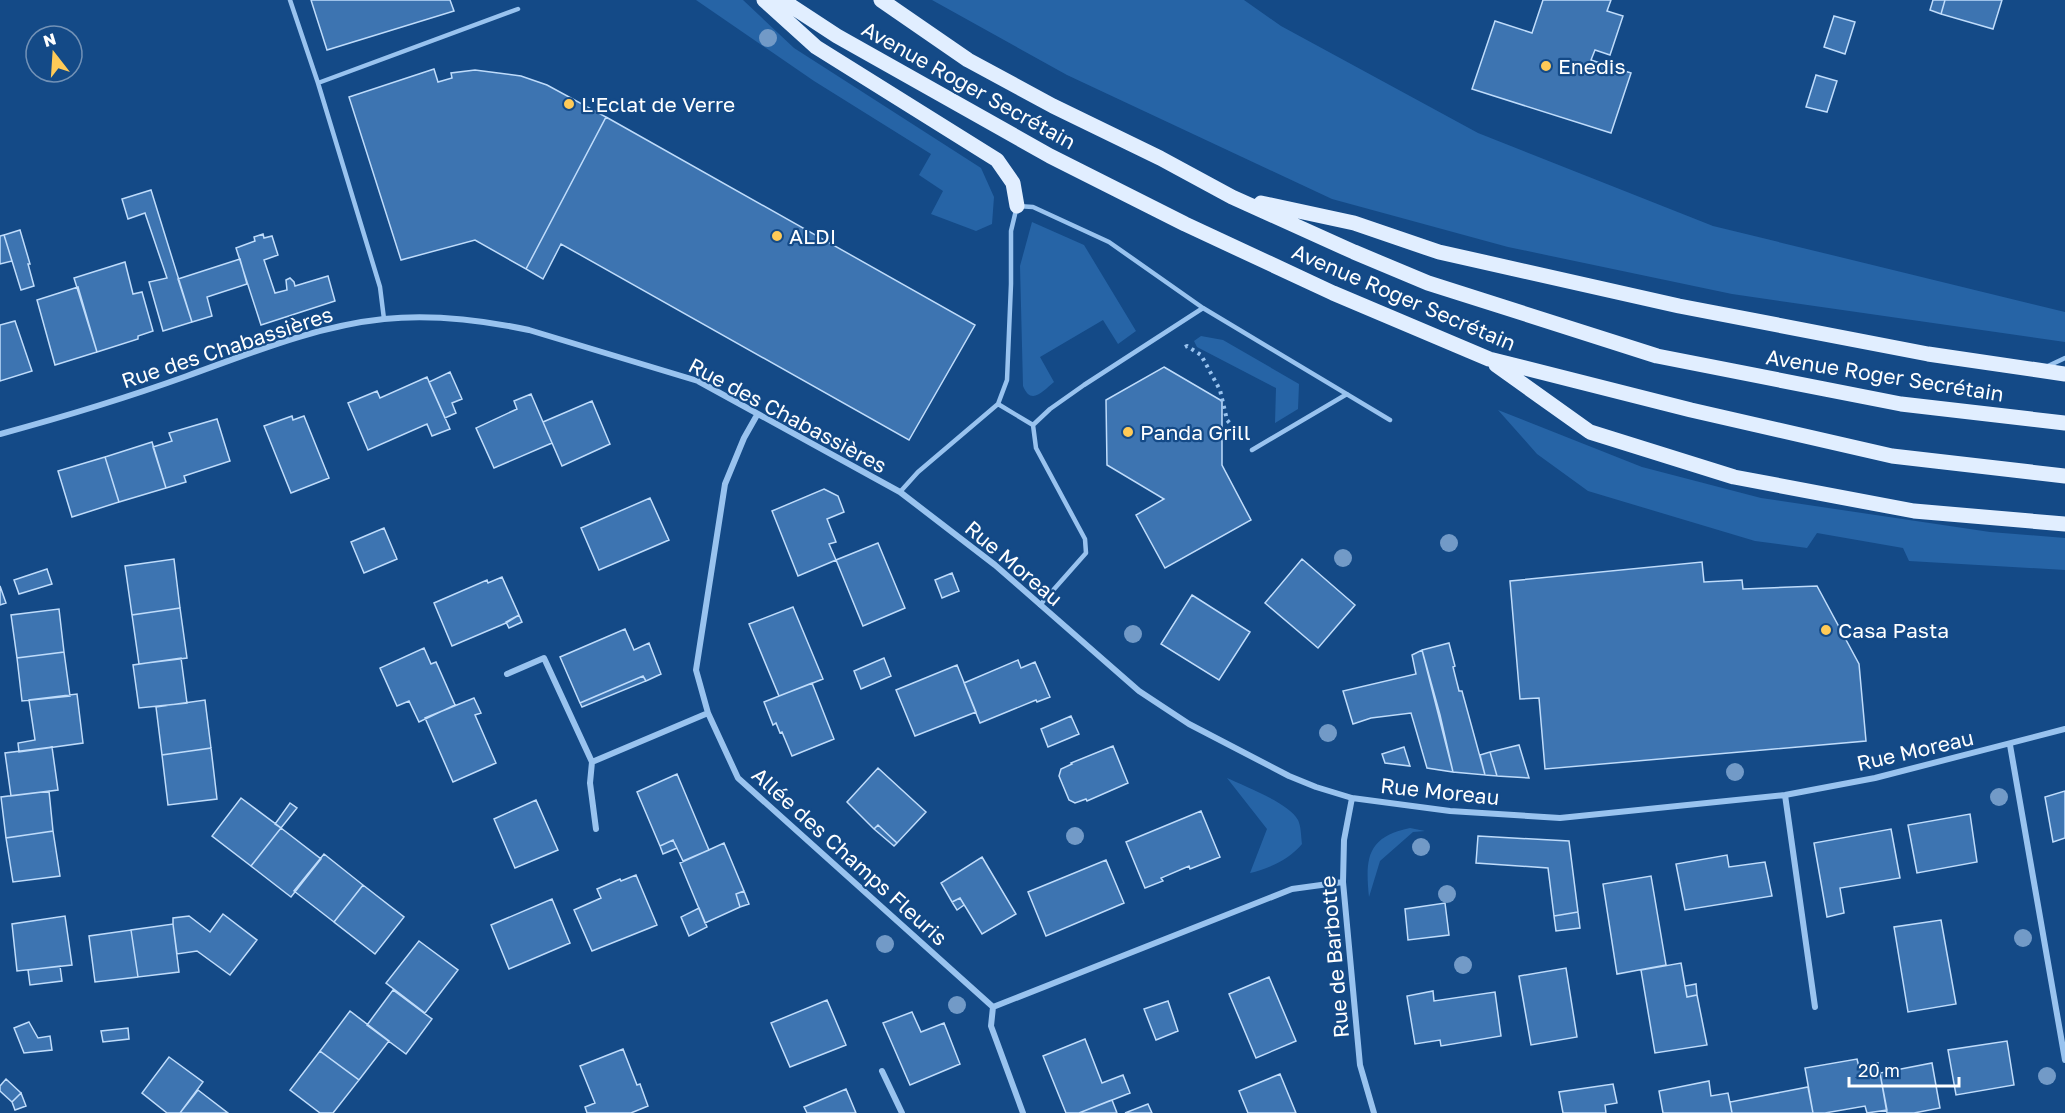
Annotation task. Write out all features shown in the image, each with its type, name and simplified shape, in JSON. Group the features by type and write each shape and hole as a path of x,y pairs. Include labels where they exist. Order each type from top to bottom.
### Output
{"main road":[{"path":"764,0 816,47 997,160 1013,183 1017,206"},
{"name":"Avenue Roger Secrétain","path":"782,0 837,36 1050,156 1185,224 1333,293 1489,359 1691,410 1892,456 2065,476"},
{"name":"Avenue Roger Secrétain","path":"881,0 968,60 1053,106 1160,158 1232,197 1428,283 1657,357 1901,404 2065,423"},
{"path":"1232,197 1354,223 1439,252 1679,306 1928,354 2065,374"},
{"path":"1489,359 1590,432 1734,477 1914,511 2065,524"}],"street":[{"name":"Rue des Chabassières","path":"0,434 121,400 286,341 330,328 384,319 474,320 529,330 698,381 900,492"},
{"name":"Allée des Champs Fleuris","path":"757,415 744,438 724,484 696,670 708,713 738,778 993,1007"},
{"name":"Rue Moreau","path":"900,492 995,565 1139,691 1189,724 1288,776 1352,798 1450,811 1560,818 1785,795 1875,778 2065,729"},
{"path":"507,674 544,658 592,762 590,783 596,829"},
{"path":"592,762 708,713"},
{"path":"2010,745 2065,1060"},
{"path":"1785,795 1815,1007"},
{"name":"Rue de Barbotte","path":"1352,798 1344,840 1343,882 1360,1065 1374,1113"},
{"path":"1023,1113 992,1026 993,1007 1292,889 1343,882"},
{"path":"882,1071 902,1113"}],"lane":[{"path":"290,0 318,83 380,287 384,319"},
{"path":"318,83 518,9"},
{"path":"900,492 918,472 998,404 1007,380 1011,231 1017,206 1033,207 1109,243 1203,308 1390,420"},
{"path":"1033,425 1050,409 1203,308"},
{"path":"2038,370 2065,358"},
{"path":"1252,450 1347,394"},
{"path":"998,404 1033,425"},
{"path":"1033,425 1035,448 1085,539 1086,553 1040,605"},
{"path":"2056,1011 2065,1009"}],"path":[{"path":"1176,352 1186,346 1201,355 1220,390 1227,420 1252,450"}],"shaded area":[{"path":"696,0 743,0 794,48 981,168 994,197 992,224 976,231 931,214 943,191 919,175 931,154 814,81"},
{"path":"932,0 1244,0 1281,26 1478,133 1713,226 2065,312 2065,342 1732,294 1508,247 1332,199 1067,75"},
{"path":"1032,222 1084,245 1136,331 1118,344 1103,320 1040,357 1054,382 1033,396 1026,392 1023,386 1020,266"},
{"path":"1201,336 1223,340 1299,384 1298,409 1275,423 1276,388 1197,347 1194,341"},
{"path":"1498,410 1642,467 1761,498 1990,532 2065,538 2065,570 1909,561 1903,548 1817,533 1807,548 1755,541 1588,491 1537,454"},
{"path":"1227,778 1286,807 1298,820 1302,844 1278,863 1250,873 1267,829"},
{"path":"1410,828 1425,831 1413,832 1380,861 1369,897 1368,871 1372,851 1385,837"}],"building":[{"path":"311,0 450,0 454,11 327,50"},
{"name":"Enedis","path":"1543,0 1611,0 1607,11 1623,16 1610,55 1595,50 1591,60 1631,73 1611,133 1472,89 1495,21 1532,33"},
{"path":"1933,0 1945,0 1941,14 1930,10"},
{"path":"1945,0 2002,0 1993,29 1941,14"},
{"path":"1834,16 1855,22 1845,54 1824,47"},
{"path":"434,69 438,82 452,78 451,73 475,70 521,76 547,85 606,117 526,269 475,240 401,260 349,97"},
{"path":"1816,75 1837,81 1827,112 1806,107"},
{"path":"606,117 975,325 909,440 561,244 543,279 526,269"},
{"path":"151,190 192,322 163,331 149,282 167,278 145,213 128,219 122,199"},
{"path":"20,230 34,286 21,290 4,235"},
{"path":"263,234 264,238 272,236 278,255 264,260 275,293 287,290 286,280 290,278 295,286 328,276 335,301 261,325 236,248 255,241 254,237"},
{"path":"4,235 12,261 0,264 0,236"},
{"path":"240,259 247,284 207,297 212,316 192,322 178,279"},
{"path":"125,262 133,294 142,292 153,331 138,336 138,339 97,352 74,278"},
{"path":"78,287 97,352 55,365 37,300"},
{"path":"15,321 32,371 0,381 0,325"},
{"path":"1164,367 1222,401 1222,465 1251,520 1165,568 1136,515 1164,499 1107,465 1106,400"},
{"path":"450,372 462,399 452,403 456,413 445,418 429,382"},
{"path":"427,377 450,429 432,436 427,424 368,450 348,403 377,391 380,398"},
{"path":"531,394 552,443 494,468 476,428 517,409 514,401"},
{"path":"592,401 610,444 562,466 543,422"},
{"path":"292,416 293,420 304,416 329,478 291,493 264,426"},
{"path":"217,419 230,461 184,476 186,482 166,488 153,447 172,441 169,433"},
{"path":"152,442 166,488 119,502 105,457"},
{"path":"105,457 119,502 72,517 58,471"},
{"path":"824,489 838,496 844,512 827,519 836,542 829,544 836,560 798,576 772,511"},
{"path":"650,498 669,540 599,570 581,528"},
{"path":"384,528 397,559 364,573 351,542"},
{"path":"878,543 905,608 863,626 836,560"},
{"path":"174,559 180,608 132,615 125,566"},
{"path":"1302,559 1355,605 1318,648 1265,603"},
{"path":"1702,562 1704,582 1742,580 1743,589 1817,586 1859,664 1866,741 1545,769 1539,698 1520,699 1510,581"},
{"path":"47,569 52,584 19,594 14,580"},
{"path":"952,573 959,591 942,598 935,580"},
{"path":"502,577 519,615 506,623 452,646 434,603 487,580 488,583"},
{"path":"0,586 6,603 0,605"},
{"path":"1192,595 1250,632 1219,680 1161,644"},
{"path":"793,607 823,679 779,696 749,624"},
{"path":"180,608 187,658 139,664 132,615"},
{"path":"59,609 64,652 17,658 11,615"},
{"path":"519,615 522,622 509,628 506,622"},
{"path":"625,629 634,650 649,643 661,674 646,681 643,676 580,703 560,657"},
{"path":"1449,643 1459,691 1462,691 1485,775 1453,772 1422,650"},
{"path":"424,648 431,664 436,662 455,705 419,722 409,701 397,706 380,668"},
{"path":"1422,650 1453,772 1427,768 1411,713 1371,718 1353,724 1343,691 1416,674 1412,655"},
{"path":"64,652 70,696 22,701 17,658"},
{"path":"181,658 187,703 139,708 133,665"},
{"path":"884,658 891,676 861,689 854,671"},
{"path":"1018,660 1021,668 1035,662 1050,697 1037,702 1036,700 980,723 964,683"},
{"path":"957,665 976,712 915,736 896,690"},
{"path":"643,676 646,681 582,707 580,703"},
{"path":"812,683 834,739 792,756 782,732 780,733 776,723 773,725 764,702"},
{"path":"77,694 83,743 19,752 18,743 35,740 29,700"},
{"path":"474,698 481,713 475,715 496,763 453,782 425,718"},
{"path":"205,700 211,748 162,755 156,707"},
{"path":"1071,716 1079,734 1048,747 1041,729"},
{"path":"1519,745 1529,778 1497,776 1490,752"},
{"path":"1113,746 1128,783 1087,801 1086,799 1075,803 1069,800 1059,776 1061,769"},
{"path":"52,747 58,790 11,796 5,753"},
{"path":"1404,747 1410,766 1385,763 1382,754"},
{"path":"211,748 217,799 168,805 162,755"},
{"path":"1490,752 1497,776 1485,775 1480,755"},
{"path":"878,768 926,812 897,843 878,825 874,829 847,802"},
{"path":"677,774 709,850 683,861 673,840 660,846 637,792"},
{"path":"49,791 53,831 6,838 1,797"},
{"path":"2065,791 2065,838 2053,842 2045,797"},
{"path":"241,798 281,828 251,866 212,836"},
{"path":"536,800 558,850 515,868 494,819"},
{"path":"290,803 297,808 281,828 275,824"},
{"path":"1201,811 1220,857 1190,869 1189,866 1145,888 1126,842"},
{"path":"1970,814 1977,862 1917,873 1908,825"},
{"path":"878,825 897,843 894,846 874,829"},
{"path":"281,828 321,859 291,897 251,866"},
{"path":"1891,829 1900,878 1840,888 1844,913 1827,917 1814,843"},
{"path":"53,831 60,876 13,882 6,838"},
{"path":"1478,836 1569,841 1578,912 1554,916 1548,868 1476,863"},
{"path":"673,840 677,848 663,854 660,846"},
{"path":"724,843 744,891 736,894 740,907 705,923 680,863"},
{"path":"324,854 363,885 334,922 294,891"},
{"path":"1727,855 1729,867 1765,862 1772,896 1685,910 1676,864"},
{"path":"982,857 1016,914 982,934 960,898 952,902 941,883"},
{"path":"1106,860 1124,903 1046,936 1028,892"},
{"path":"636,875 657,925 592,951 574,910 601,898 597,889"},
{"path":"1651,876 1666,965 1617,974 1603,884"},
{"path":"363,885 404,917 375,954 334,922"},
{"path":"744,891 749,904 740,907 736,894"},
{"path":"960,898 964,905 957,910 952,902"},
{"path":"552,899 570,943 509,969 491,925"},
{"path":"1445,903 1449,935 1408,940 1405,909"},
{"path":"699,908 707,927 689,936 681,917"},
{"path":"1578,912 1580,928 1556,931 1554,916"},
{"path":"223,914 257,940 230,975 197,951 177,954 173,924 173,918 189,916 210,932"},
{"path":"65,916 72,965 17,971 12,924"},
{"path":"1941,920 1956,1004 1908,1012 1894,927"},
{"path":"173,924 179,972 138,977 131,930"},
{"path":"131,930 138,977 95,982 89,936"},
{"path":"419,941 458,970 425,1013 386,983"},
{"path":"1681,963 1687,997 1697,995 1707,1045 1655,1053 1641,970"},
{"path":"60,966 62,981 30,985 28,970"},
{"path":"1566,968 1577,1037 1531,1045 1519,976"},
{"path":"1269,977 1296,1041 1256,1058 1229,994"},
{"path":"1696,984 1697,995 1687,997 1685,986"},
{"path":"393,990 432,1019 406,1054 367,1025"},
{"path":"1433,991 1434,1001 1495,992 1501,1036 1441,1046 1440,1040 1415,1044 1407,996"},
{"path":"827,1000 846,1045 790,1067 771,1023"},
{"path":"1168,1001 1178,1031 1156,1040 1144,1009"},
{"path":"350,1011 389,1041 359,1080 320,1051"},
{"path":"912,1012 921,1032 944,1023 960,1064 910,1085 883,1023"},
{"path":"29,1022 38,1038 50,1036 52,1050 24,1053 14,1028"},
{"path":"128,1028 129,1039 103,1042 101,1031"},
{"path":"1085,1039 1102,1083 1123,1075 1130,1093 1079,1113 1066,1113 1043,1056"},
{"path":"2007,1041 2014,1085 1956,1095 1948,1050"},
{"path":"623,1049 648,1106 631,1113 587,1113 585,1107 595,1103 580,1066"},
{"path":"320,1051 359,1080 333,1113 320,1113 290,1090"},
{"path":"169,1057 203,1082 180,1113 167,1113 142,1093"},
{"path":"1857,1059 1859,1067 1878,1063 1887,1110 1867,1113 1865,1106 1813,1113 1805,1068"},
{"path":"1932,1063 1940,1108 1914,1113 1887,1113 1880,1073"},
{"path":"1280,1074 1296,1113 1248,1113 1239,1091"},
{"path":"6,1079 21,1093 12,1102 0,1091 0,1086"},
{"path":"1709,1081 1711,1096 1728,1093 1732,1113 1663,1113 1659,1091"},
{"path":"1613,1084 1617,1103 1605,1105 1606,1113 1563,1113 1559,1092"},
{"path":"1808,1087 1813,1113 1732,1113 1730,1102"},
{"path":"846,1089 856,1113 807,1113 804,1107"},
{"path":"198,1090 228,1113 180,1113"},
{"path":"21,1093 26,1106 15,1110 12,1102"},
{"path":"1112,1100 1117,1113 1079,1113 1109,1101"},
{"path":"1148,1104 1152,1113 1125,1113"}],"place":[{"name":"Enedis","path":"1546,66"},
{"name":"L'Eclat de Verre","path":"569,104"},
{"name":"ALDI","path":"777,236"},
{"name":"Panda Grill","path":"1128,432"},
{"name":"Casa Pasta","path":"1826,630"}]}
